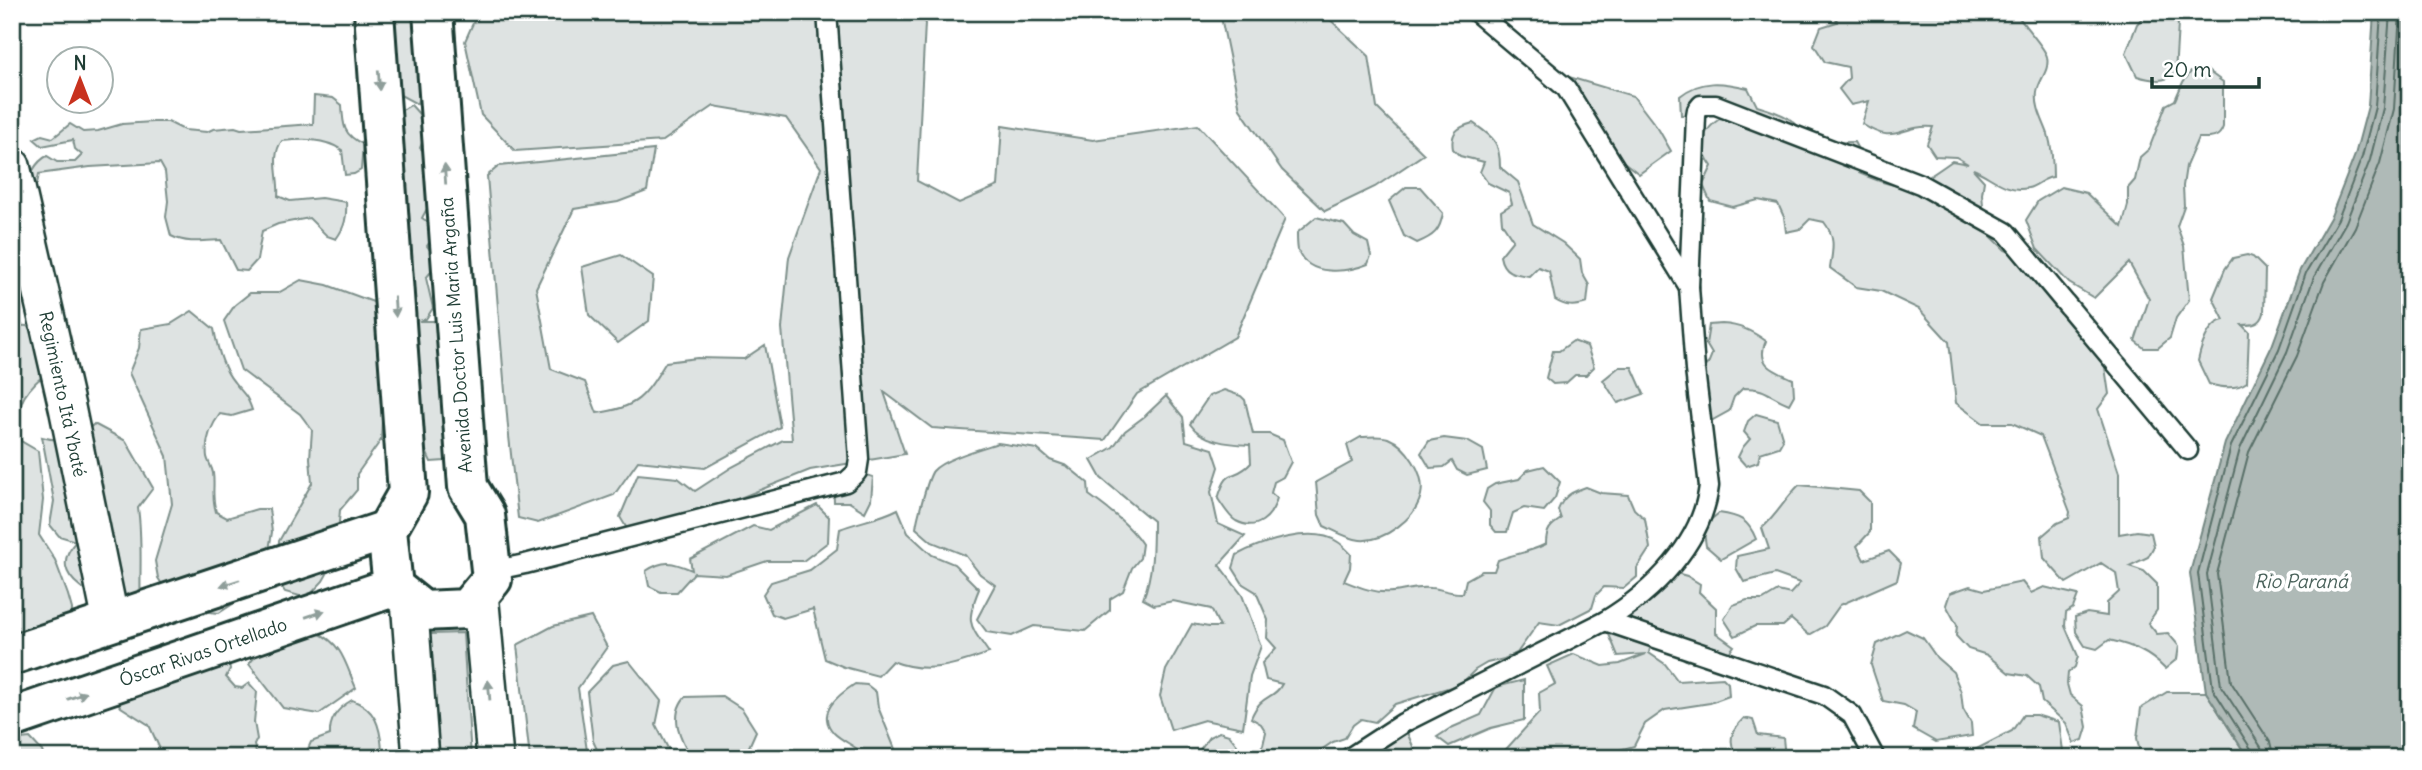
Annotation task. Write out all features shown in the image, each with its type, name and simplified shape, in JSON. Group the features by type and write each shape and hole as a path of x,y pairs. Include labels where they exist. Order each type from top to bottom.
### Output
{"street":[{"path":"12,655 387,530 408,493 374,12"},
{"name":"Avenida Doctor Luis Maria Argaña","path":"433,12 468,487 485,515 486,582"},
{"name":"Regimiento Itá Ybaté","path":"12,166 62,384 111,622"},
{"path":"408,493 468,487"},
{"path":"387,530 401,593 421,758"},
{"path":"401,593 423,611 467,609 486,582"},
{"path":"486,582 495,758"},
{"name":"Óscar Rivas Ortellado","path":"12,718 401,593"}],"lane":[{"path":"486,582 525,564 846,482 857,472 859,458 827,12"},
{"path":"1476,12 1566,88 1689,287"},
{"path":"1349,758 1403,723 1605,621 1638,599 1680,556 1707,503 1709,486 1695,370 1689,287 1697,110 1701,105 1708,103 1920,184 2006,232 2188,450"},
{"path":"1605,621 1824,695 1852,715 1875,758"}],"shaded area":[{"path":"383,12 421,12 427,62 417,104 389,89"},
{"path":"478,12 923,12 925,23 917,181 959,203 998,186 1002,126 1093,140 1198,125 1285,219 1235,337 1137,394 1105,440 932,428 884,392 905,454 810,470 665,528 629,532 620,517 638,474 678,478 695,491 732,467 783,440 792,440 782,328 789,257 821,168 786,118 714,106 663,141 515,151 481,115 465,41"},
{"path":"1220,12 1322,12 1369,56 1377,108 1424,154 1375,187 1325,211 1282,170 1240,109"},
{"path":"1835,12 2016,12 2045,53 2047,67 2038,87 2037,98 2048,134 2053,177 2020,189 2005,186 1973,169 1984,181 1982,194 1985,227 2005,250 2028,260 2076,321 2105,367 2109,394 2098,409 2119,473 2119,534 2137,531 2151,533 2154,546 2148,557 2129,566 2144,571 2157,584 2157,610 2148,623 2157,634 2168,633 2179,646 2177,659 2165,669 2146,654 2117,642 2109,640 2097,649 2085,646 2076,632 2075,617 2087,613 2107,616 2107,603 2119,592 2116,573 2101,563 2066,583 2044,558 2042,536 2057,523 2069,518 2070,512 2041,436 2012,423 1983,423 1956,403 1949,342 1919,309 1881,291 1856,287 1830,268 1832,238 1824,222 1810,219 1800,229 1786,232 1784,217 1778,204 1758,200 1733,207 1710,201 1703,185 1712,166 1704,152 1703,139 1709,128 1722,117 1713,105 1695,115 1681,115 1680,96 1704,84 1721,83 1748,88 1757,106 1789,119 1814,143 1854,142 1859,151 1859,173 1888,184 1899,186 1917,183 1952,161 1968,164 1956,157 1935,156 1927,144 1933,127 1883,134 1862,124 1869,101 1851,105 1839,89 1849,78 1848,67 1825,62 1814,45 1821,27 1837,22"},
{"path":"2165,12 2178,24 2175,74 2162,80 2137,76 2126,53 2137,24 2146,13"},
{"path":"2205,69 2223,82 2223,127 2216,136 2198,138 2186,166 2184,206 2177,226 2184,246 2189,300 2176,318 2170,338 2158,348 2144,348 2135,341 2149,299 2129,263 2094,298 2069,283 2037,249 2026,220 2038,201 2061,187 2086,193 2122,227 2128,205 2128,188 2135,180 2140,157 2149,149 2166,105 2175,100 2191,72"},
{"path":"1569,77 1633,96 1671,151 1639,174 1610,151"},
{"path":"314,96 333,98 342,105 345,129 351,137 363,144 361,170 345,175 342,150 328,143 282,141 278,147 276,161 278,196 290,201 321,198 346,202 343,226 336,239 327,236 309,218 278,224 262,231 257,260 247,271 236,270 221,240 189,241 171,236 166,217 168,201 165,172 160,163 90,167 39,174 37,184 24,190 36,166 47,156 57,162 75,162 82,155 75,149 73,140 42,146 34,139 42,135 53,138 70,124 83,132 122,124 168,122 184,130 207,132 235,127 241,129 313,124"},
{"path":"411,105 429,125 420,148 439,165 430,203 422,218 438,229 427,246 439,262 426,278 433,308 426,319 419,321 438,321 450,445 445,461 431,462 423,445 388,118"},
{"path":"1473,123 1486,132 1497,145 1500,167 1518,182 1533,224 1563,243 1580,259 1582,273 1589,285 1587,303 1570,306 1555,300 1549,271 1538,267 1529,276 1514,273 1501,262 1500,256 1513,240 1502,223 1501,211 1512,204 1509,193 1488,183 1480,172 1484,162 1460,156 1453,149 1456,131"},
{"path":"654,150 647,191 618,202 574,209 536,288 551,369 585,382 597,413 631,404 646,392 666,362 697,358 744,359 765,345 780,427 705,468 638,461 614,495 538,523 518,518 487,176 499,166"},
{"path":"1406,187 1420,187 1443,213 1435,232 1417,243 1404,236 1389,201"},
{"path":"1316,217 1344,224 1354,235 1368,243 1371,256 1368,264 1350,269 1329,270 1319,269 1303,259 1298,250 1297,233"},
{"path":"621,255 653,277 649,321 618,343 589,315 582,267"},
{"path":"2247,255 2253,257 2265,269 2263,317 2256,324 2242,325 2249,332 2247,382 2234,387 2209,384 2198,361 2210,331 2218,322 2224,320 2213,298 2225,269 2233,258"},
{"path":"301,280 327,285 376,303 384,382 381,440 357,474 357,490 340,510 336,558 323,581 307,598 285,592 277,580 277,568 279,541 312,483 312,430 300,414 241,370 224,321 235,305 250,293 278,293"},
{"path":"192,311 214,329 226,370 252,410 232,416 220,414 209,434 207,457 213,473 216,512 227,518 257,509 269,509 272,532 266,568 257,579 255,596 239,600 219,613 178,609 158,578 155,561 172,504 167,456 129,373 139,348 141,329 171,324"},
{"path":"1722,324 1746,329 1766,341 1763,349 1765,361 1774,370 1793,379 1794,395 1789,404 1763,391 1743,388 1734,397 1729,411 1702,426 1695,370 1708,364 1712,354 1706,344 1709,325"},
{"path":"12,325 27,326 39,341 44,375 24,396 19,412 19,430 21,441 38,451 43,500 39,535 55,560 72,609 70,638 12,661"},
{"path":"1573,341 1587,346 1594,367 1586,375 1575,375 1566,383 1553,384 1546,378 1553,351 1559,351"},
{"path":"1619,367 1632,367 1644,394 1618,403 1603,380"},
{"path":"1224,390 1245,400 1253,434 1269,434 1283,440 1291,462 1283,477 1274,482 1271,493 1277,498 1275,505 1267,517 1257,524 1236,521 1218,499 1228,477 1251,463 1250,445 1225,443 1209,438 1190,424 1209,396"},
{"path":"1166,396 1183,417 1186,441 1213,449 1219,467 1211,492 1218,524 1245,536 1219,565 1242,595 1261,646 1250,676 1243,728 1204,720 1171,730 1160,696 1166,670 1192,624 1220,627 1211,609 1173,601 1154,605 1143,599 1151,570 1153,521 1101,478 1091,460 1113,447 1125,431"},
{"path":"1756,414 1777,420 1783,440 1779,447 1760,453 1758,462 1746,466 1738,457 1750,439 1744,432 1748,421"},
{"path":"94,424 126,441 153,488 138,508 141,613 98,597 73,580 66,569 67,556 76,541 59,536 50,525 54,501 42,437 70,438 83,433"},
{"path":"1361,437 1385,437 1395,442 1413,461 1422,487 1418,504 1406,520 1389,533 1369,540 1346,536 1324,526 1319,515 1316,482 1352,462 1347,445"},
{"path":"1444,438 1467,441 1483,450 1487,470 1467,475 1457,470 1452,461 1444,467 1430,468 1421,453 1429,441"},
{"path":"998,443 1037,449 1050,460 1067,466 1088,483 1089,495 1125,523 1142,544 1140,558 1132,568 1123,591 1110,599 1110,610 1085,631 1034,626 1012,636 987,632 977,619 995,585 980,574 965,555 932,542 916,528 933,471 954,458"},
{"path":"1544,466 1560,482 1555,498 1544,511 1524,508 1513,513 1507,532 1496,532 1490,525 1490,511 1483,502 1487,489 1495,484 1519,479 1528,470"},
{"path":"857,472 873,477 871,500 865,512 849,502 834,502 833,479 843,473"},
{"path":"1799,485 1859,491 1870,502 1870,532 1857,546 1864,560 1889,551 1901,563 1897,580 1840,605 1825,626 1809,635 1791,619 1783,626 1755,626 1735,636 1724,619 1733,605 1747,600 1763,600 1778,591 1790,594 1800,583 1775,574 1744,582 1736,568 1737,556 1769,549 1762,528"},
{"path":"1586,487 1601,493 1628,495 1634,509 1645,519 1650,548 1637,568 1637,577 1624,588 1604,587 1596,595 1592,608 1559,625 1539,622 1517,653 1487,663 1451,687 1395,704 1375,722 1361,719 1353,725 1345,738 1333,742 1309,758 1252,758 1263,745 1266,732 1261,724 1251,718 1259,704 1275,693 1282,684 1266,680 1262,663 1276,648 1267,638 1268,620 1256,592 1243,584 1233,568 1237,555 1287,537 1327,537 1338,542 1351,554 1350,568 1344,581 1380,592 1425,588 1463,593 1466,580 1482,571 1494,571 1498,560 1546,544 1549,529 1561,519 1558,510 1563,501"},
{"path":"817,505 829,517 828,542 803,561 767,561 726,575 694,573 677,592 661,592 649,586 646,571 652,567 669,563 692,570 690,559 753,526 769,530"},
{"path":"898,509 908,533 932,555 954,564 979,589 972,609 971,623 989,653 929,668 892,661 878,676 825,659 813,609 783,618 772,614 763,594 771,582 810,570 837,549 840,529"},
{"path":"1719,513 1742,520 1750,527 1756,539 1721,559 1706,546 1703,526"},
{"path":"1662,569 1687,576 1700,584 1699,592 1716,608 1716,633 1734,646 1728,654 1706,650 1687,661 1672,650 1674,633 1664,633 1652,638 1649,653 1665,664 1678,681 1723,678 1728,683 1729,696 1710,703 1665,710 1645,724 1634,746 1590,758 1498,758 1540,712 1539,693 1555,684 1547,666 1574,654 1603,666 1620,664 1646,654 1618,656 1603,620"},
{"path":"2022,582 2031,593 2044,587 2078,595 2073,608 2066,613 2065,626 2078,656 2075,667 2068,673 2067,684 2070,695 2083,706 2087,727 2083,740 2074,743 2066,723 2042,702 2039,687 2027,676 2009,673 1987,655 1968,649 1956,636 1957,625 1946,605 1950,593 1970,586 1984,590"},
{"path":"591,617 607,647 578,688 588,758 530,758 517,645 553,626"},
{"path":"1906,630 1923,638 1937,658 1953,672 1961,692 1963,709 1971,723 1972,736 1936,742 1913,729 1916,712 1904,705 1883,701 1871,665 1877,644"},
{"path":"318,633 338,649 356,688 319,714 283,708 249,664 258,653"},
{"path":"463,633 471,758 436,758 429,634"},
{"path":"629,661 661,701 656,725 673,758 601,758 593,741 587,692 613,665"},
{"path":"229,663 230,669 226,677 235,687 242,688 249,683 257,692 254,722 257,739 254,745 257,756 262,758 164,758 149,725 121,707 113,696"},
{"path":"1524,680 1524,720 1491,728 1449,746 1437,737 1481,715 1496,687"},
{"path":"855,684 867,685 876,692 878,707 895,749 895,758 859,758 862,753 837,736 829,726 827,718 831,705"},
{"path":"2167,692 2206,692 2248,758 2141,758 2137,738 2141,708"},
{"path":"722,696 742,709 756,731 744,758 692,758 678,728 680,704 685,697"},
{"path":"352,700 372,713 380,733 382,749 357,758 304,758 311,742 330,735 335,714"},
{"path":"2023,715 2036,715 2059,722 2064,758 1959,758 2012,731"},
{"path":"1744,718 1753,720 1758,735 1783,738 1785,758 1737,758 1732,746 1732,736"},
{"path":"1403,723 1418,758 1350,758"},
{"path":"1219,732 1229,735 1237,745 1237,758 1194,758 1209,737"},
{"path":"30,738 42,751 44,758 12,758 12,740"}],"water":[{"name":"Rio Paraná","path":"2374,12 2410,12 2410,758 2248,758 2206,692 2190,573 2225,443 2272,346 2300,270 2331,216 2355,155 2368,106"}]}
